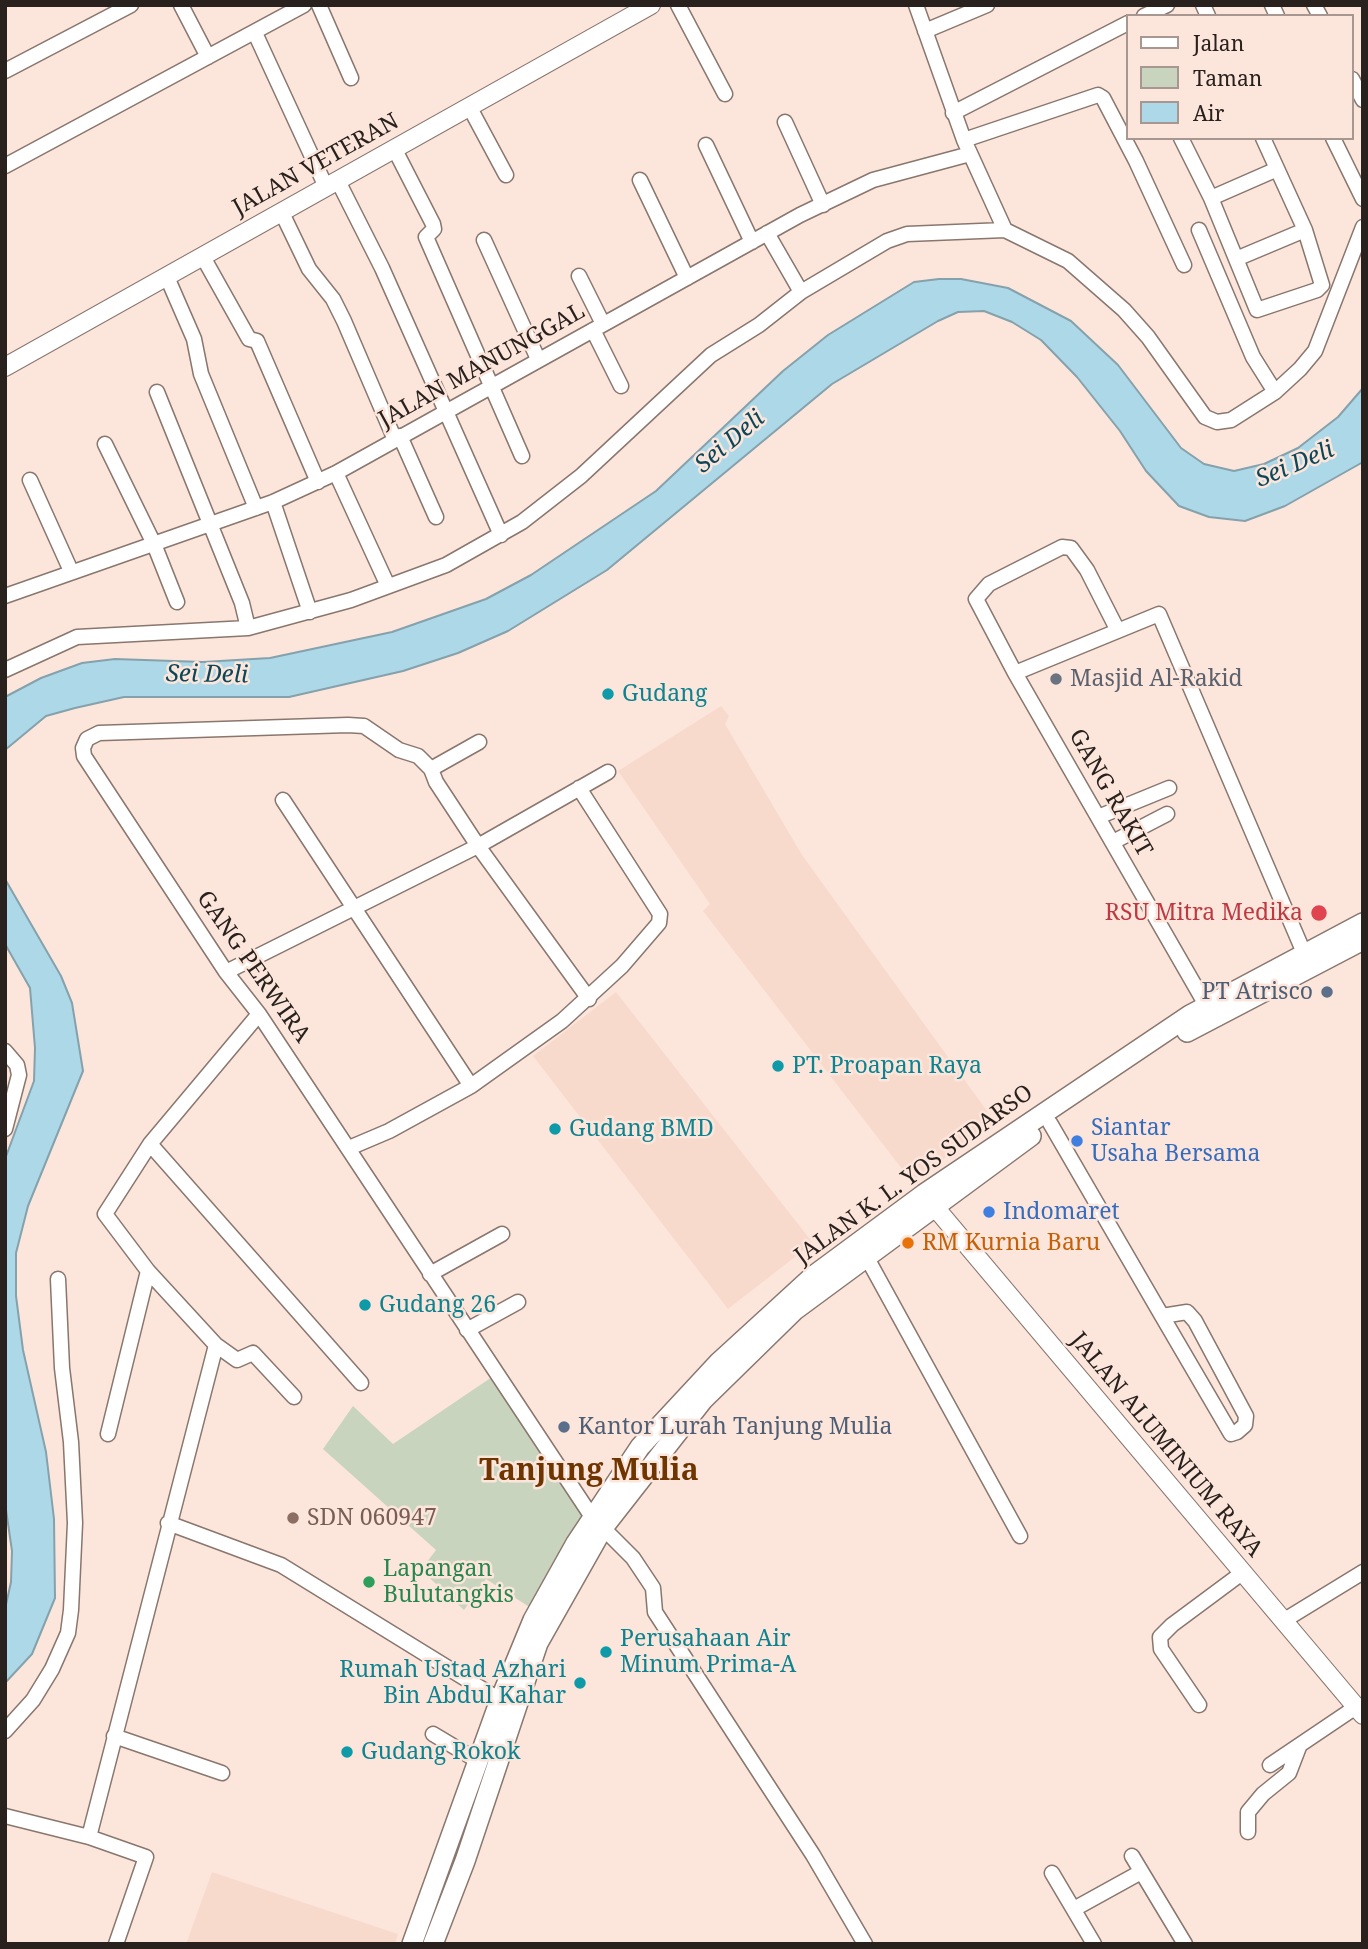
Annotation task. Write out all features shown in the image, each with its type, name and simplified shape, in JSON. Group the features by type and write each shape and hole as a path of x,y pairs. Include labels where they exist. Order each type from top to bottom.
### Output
{"highway":[{"name":"JALAN K. L. YOS SUDARSO","path":"433,1944 465,1861 538,1643 598,1523 640,1447 719,1362 813,1276 1187,1031 1363,923"},
{"name":"JALAN K. L. YOS SUDARSO","path":"412,1944 500,1700 533,1620 598,1523 704,1400 795,1310 866,1255 929,1200 1206,1005 1316,953 1363,940"}],"main road":[{"name":"JALAN VETERAN","path":"5,368 651,5"},
{"name":"JALAN ALUMINIUM RAYA","path":"929,1200 1359,1711"}],"street":[{"path":"5,71 131,5"},
{"path":"181,5 208,57"},
{"path":"5,166 304,5"},
{"path":"318,5 351,78"},
{"path":"678,5 724,94"},
{"path":"916,5 953,113 1005,229"},
{"path":"925,31 987,5"},
{"path":"1148,14 1167,5"},
{"path":"953,113 1126,26"},
{"path":"255,33 332,184 382,268 444,414 500,535"},
{"path":"1354,83 1363,100"},
{"path":"964,140 1098,95 1103,98 1136,161 1184,265"},
{"path":"470,108 506,175"},
{"path":"785,122 823,205"},
{"path":"1186,140 1257,310 1317,290 1322,285 1305,230 1275,170 1264,140"},
{"path":"1334,140 1363,199"},
{"path":"706,145 752,242"},
{"path":"394,150 435,229 426,237 522,456"},
{"name":"JALAN MANUNGGAL","path":"5,596 71,571 211,525 318,482 767,233 873,180 970,154"},
{"path":"1211,198 1275,170"},
{"path":"640,180 687,278"},
{"path":"282,213 309,270 339,310 436,517"},
{"path":"5,670 77,637 248,628 310,611 446,565 522,522 581,476 711,355 759,326 802,292 887,242 907,234 1005,229 1068,261 1124,310 1148,337 1205,417 1217,422 1231,420 1275,392 1315,351 1363,227"},
{"path":"1199,230 1253,357 1275,392"},
{"path":"1236,259 1305,230"},
{"path":"767,233 802,292"},
{"path":"484,240 538,359"},
{"path":"203,257 249,339 257,341 318,482"},
{"path":"579,276 621,386"},
{"path":"167,277 194,339 201,374 256,508"},
{"path":"157,392 242,603 248,628"},
{"path":"105,443 154,544 177,602"},
{"path":"337,473 388,586"},
{"path":"30,480 71,571"},
{"path":"273,502 310,611"},
{"name":"GANG RAKIT","path":"1117,629 1087,570 1071,548 1062,547 989,584 977,595 978,602 1015,673 1206,1005"},
{"path":"1015,673 1159,614 1316,953"},
{"name":"GANG PERWIRA","path":"431,769 418,756 399,750 364,726 348,725 99,733 87,739 84,756 226,972 259,1014 467,1331 598,1523 633,1558 653,1588 655,1612 813,1855 865,1944"},
{"path":"479,742 431,769 436,782 478,846 589,999"},
{"path":"226,972 478,846 608,772"},
{"path":"349,1149 389,1132 471,1086 589,999 622,966 661,917 579,788"},
{"path":"1098,817 1169,788"},
{"path":"283,800 471,1086"},
{"path":"1112,842 1167,814"},
{"path":"259,1014 150,1144 105,1214 148,1271 216,1345 237,1360 253,1353 294,1397"},
{"path":"5,1129 19,1075 7,1057"},
{"path":"1050,1123 1161,1316 1231,1434 1237,1432 1245,1425 1246,1416 1195,1321 1187,1312 1161,1316"},
{"path":"150,1144 361,1383"},
{"path":"430,1273 502,1234"},
{"path":"866,1255 1020,1536"},
{"path":"108,1434 148,1271"},
{"path":"5,1731 33,1700 52,1669 68,1633 71,1610 74,1500 62,1368 58,1279"},
{"path":"467,1331 519,1302"},
{"path":"89,1837 216,1345"},
{"path":"168,1523 281,1565 500,1700"},
{"path":"1283,1621 1363,1572"},
{"path":"1199,1704 1161,1649 1160,1637 1171,1625 1242,1573"},
{"path":"1270,1765 1359,1711"},
{"path":"433,1734 478,1762"},
{"path":"114,1736 222,1773"},
{"path":"1248,1832 1248,1812 1263,1794 1289,1773 1299,1746"},
{"path":"5,1816 89,1837 146,1857 116,1944"},
{"path":"1132,1856 1185,1944"},
{"path":"1074,1909 1141,1872"},
{"path":"1052,1873 1094,1944"}],"shaded area":[{"path":"721,706 729,716 725,724 802,855 995,1122 912,1182 703,911 710,904 618,771"},
{"path":"616,992 813,1243 728,1309 533,1056"},
{"path":"212,1872 398,1934 395,1944 186,1944"}],"green space":[{"path":"492,1377 585,1518 534,1610 486,1579 464,1610 421,1570 436,1550 323,1449 353,1406 393,1444"}],"water":[{"name":"Sei Deli","path":"961,279 1008,288 1071,321 1118,365 1181,448 1204,464 1234,471 1264,464 1298,448 1338,417 1363,388 1363,462 1285,506 1245,521 1209,517 1179,506 1146,471 1120,431 1077,377 1041,340 1012,322 984,311 958,312 938,321 832,384 607,570 508,631 458,653 403,671 289,697 124,697 75,708 46,716 5,750 5,697 41,678 82,663 115,659 203,662 270,658 392,632 486,599 531,575 656,491 783,371 828,335 914,282"},
{"path":"5,879 61,976 72,1003 83,1071 28,1206 16,1253 16,1296 23,1350 46,1452 54,1519 55,1598 32,1654 5,1683 5,1609 11,1582 12,1551 5,1503 5,1159 34,1081 35,1048 30,988 5,944"}],"place":[{"name":"Masjid Al-Rakid","path":"1056,679"},
{"name":"Gudang","path":"608,694"},
{"name":"RSU Mitra Medika","path":"1319,913"},
{"name":"PT Atrisco","path":"1327,992"},
{"name":"PT. Proapan Raya","path":"778,1066"},
{"name":"Gudang BMD","path":"555,1129"},
{"name":"Siantar Usaha Bersama","path":"1077,1141"},
{"name":"Indomaret","path":"989,1212"},
{"name":"RM Kurnia Baru","path":"908,1243"},
{"name":"Gudang 26","path":"365,1305"},
{"name":"Kantor Lurah Tanjung Mulia","path":"564,1427"},
{"name":"SDN 060947","path":"293,1518"},
{"name":"Lapangan Bulutangkis","path":"369,1582"},
{"name":"Perusahaan Air Minum Prima-A","path":"606,1652"},
{"name":"Rumah Ustad Azhari Bin Abdul Kahar","path":"580,1683"},
{"name":"Gudang Rokok","path":"347,1752"}],"district":[{"name":"Tanjung Mulia","path":"589,1471"}]}
